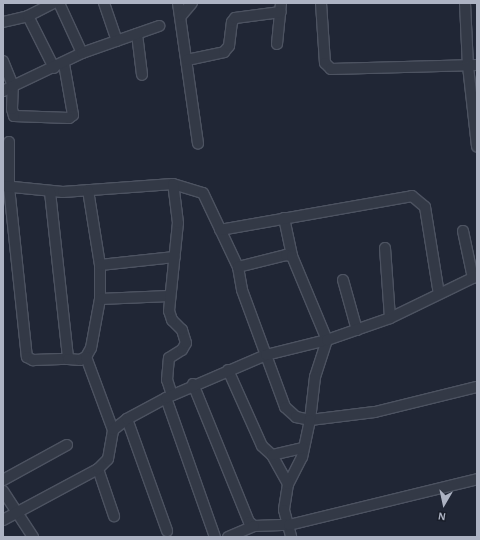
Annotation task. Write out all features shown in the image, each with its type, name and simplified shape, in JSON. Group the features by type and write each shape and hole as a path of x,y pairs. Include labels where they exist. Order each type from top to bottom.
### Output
{"street":[{"path":"3,22 28,16 54,3"},
{"path":"59,3 82,53"},
{"path":"104,3 117,41"},
{"path":"178,3 198,144"},
{"path":"181,16 192,3"},
{"path":"321,3 325,63 331,69 472,65"},
{"path":"465,3 472,65 477,146"},
{"path":"187,60 224,52 229,46 232,22 235,18 284,5 277,44"},
{"path":"28,16 54,68"},
{"path":"3,91 64,64 82,53 159,26"},
{"path":"136,34 142,75"},
{"path":"3,61 13,86 14,116 69,118 74,109 64,64"},
{"path":"9,142 6,187 27,357 38,361 68,359 80,360 86,357 91,348 100,299 100,265 88,190"},
{"path":"6,187 50,192 173,184 203,193 238,267 242,290 266,355 290,413 310,420 375,412 477,387"},
{"path":"173,184 178,223 169,296 172,320 182,330 186,343 182,350 169,358 167,380 169,396 215,537"},
{"path":"50,192 68,359"},
{"path":"220,230 412,196 425,207 439,294"},
{"path":"425,202 439,294"},
{"path":"284,218 292,256 327,340 315,377 310,420 298,467 288,484 284,510 290,525 290,537"},
{"path":"113,430 127,420 169,396 194,384 266,355 327,340 390,318 475,277 463,231"},
{"path":"385,248 390,318"},
{"path":"238,267 286,255 292,256"},
{"path":"100,265 175,257"},
{"path":"343,280 357,330"},
{"path":"100,299 169,296"},
{"path":"3,520 98,469 108,459 113,430 86,357"},
{"path":"228,370 262,446 272,455 288,484"},
{"path":"194,384 249,522 254,526"},
{"path":"127,420 167,531"},
{"path":"3,480 67,445"},
{"path":"272,455 303,448"},
{"path":"98,469 114,516"},
{"path":"231,537 254,526 290,525 477,479"},
{"path":"3,490 16,514 33,537"}]}
